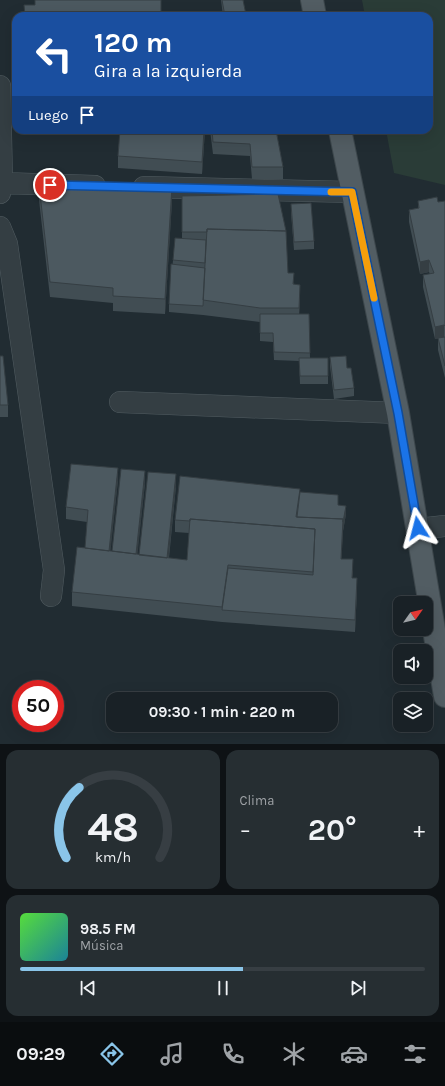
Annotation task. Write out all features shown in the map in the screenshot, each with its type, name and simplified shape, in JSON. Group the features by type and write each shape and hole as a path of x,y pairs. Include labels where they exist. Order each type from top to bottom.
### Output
{"main road":[{"path":"312,0 314,12"},
{"path":"341,134 398,413 445,696"}],"street":[{"path":"0,86 1,188 117,186 352,192"},
{"path":"0,227 7,244 54,570 51,596"},
{"path":"120,402 398,413"},
{"path":"418,528 445,526"}],"green space":[{"path":"362,0 445,0 445,185 394,173 387,134 433,134 433,12 364,12"}],"building":[{"path":"35,0 161,0 161,12 25,12 24,5 35,5"},
{"path":"222,0 243,0 245,12 224,12"},
{"path":"120,134 204,134 202,162 118,156"},
{"path":"212,134 277,134 283,167 252,167 250,144 213,142"},
{"path":"39,185 172,186 165,299 113,296 113,288 50,282"},
{"path":"278,194 286,231 207,229 207,232 182,232 182,196"},
{"path":"437,197 438,202 445,201 445,326 435,327 423,275 434,273 429,260 420,262 409,210 419,208 418,201"},
{"path":"311,203 314,241 294,242 291,204"},
{"path":"207,229 286,231 288,273 294,273 293,284 300,285 299,308 260,308 203,300"},
{"path":"175,238 206,240 205,263 173,260"},
{"path":"171,264 205,268 203,306 169,304"},
{"path":"260,314 309,314 310,353 274,352 273,333 260,333"},
{"path":"445,337 445,366 438,338"},
{"path":"0,356 3,356 8,405 0,405"},
{"path":"346,356 347,368 351,368 354,388 334,390 330,357"},
{"path":"299,358 328,358 328,376 300,376"},
{"path":"71,464 118,468 109,551 85,548 88,510 66,507"},
{"path":"121,469 145,471 136,554 112,551"},
{"path":"148,472 176,474 167,558 139,555"},
{"path":"180,476 300,489 296,517 343,519 341,559 353,559 352,578 357,578 355,620 222,610 228,568 313,575 315,529 190,519 190,521 175,520"},
{"path":"300,492 338,495 338,505 346,506 343,522 343,519 297,517"},
{"path":"190,519 315,529 313,572 228,565 222,607 72,592 77,547 187,560"}],"slow traffic":[{"path":"331,192 352,192 374,298"}],"route":[{"path":"50,185 352,192 398,413 418,528"}]}
